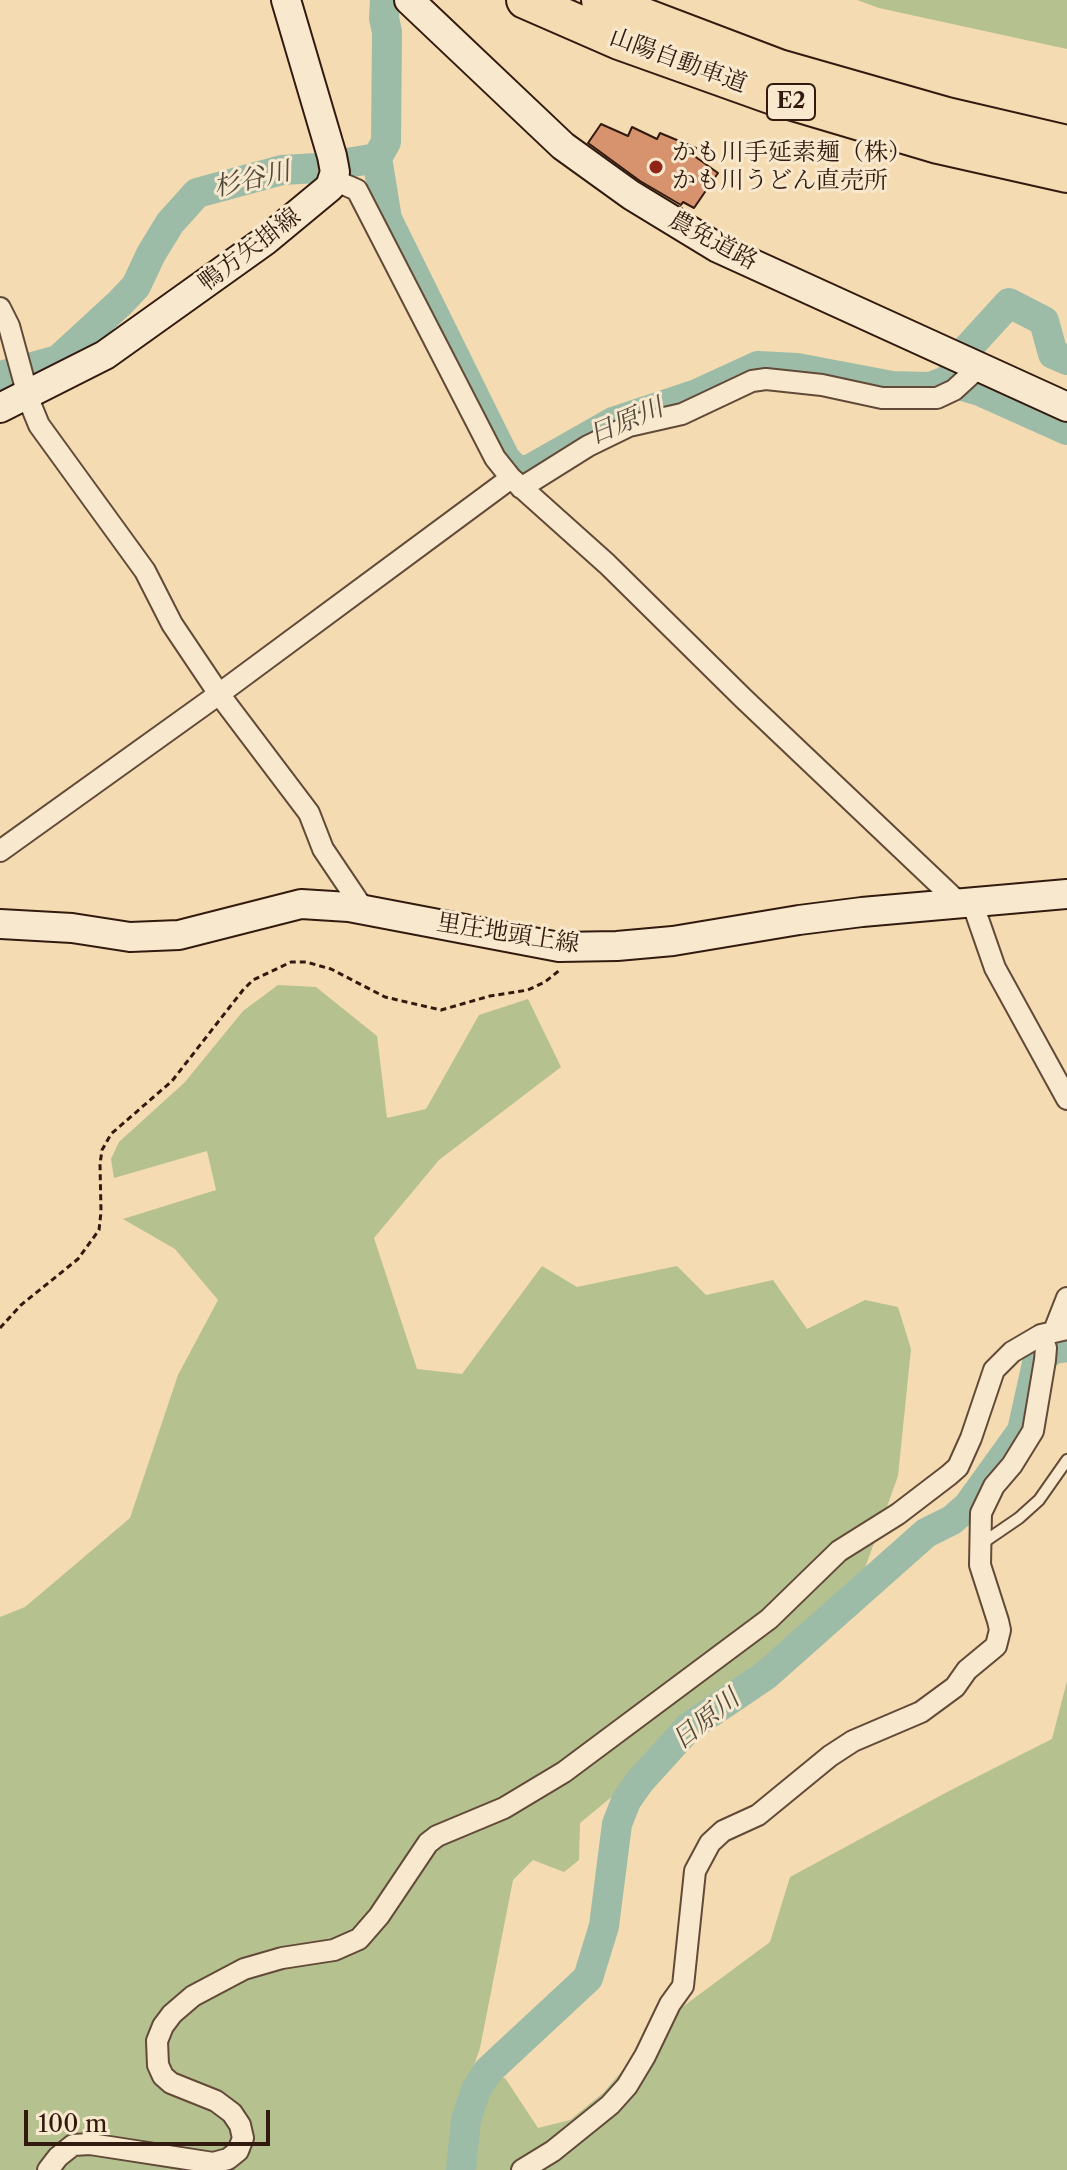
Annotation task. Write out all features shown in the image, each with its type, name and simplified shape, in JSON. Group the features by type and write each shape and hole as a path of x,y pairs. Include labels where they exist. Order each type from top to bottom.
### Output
{"highway":[{"name":"山陽自動車道","path":"525,0 619,41 773,96 938,145 1067,174"},
{"name":"山陽自動車道","path":"600,0 779,68 947,116 1067,144"}],"main road":[{"path":"286,0 334,169"},
{"name":"農免道路","path":"409,0 563,146 631,195 718,248 965,371 1067,407"},
{"name":"鴨方矢掛線","path":"0,408 26,390 105,355 138,332 297,217 330,187 334,169"},
{"name":"里庄地頭上線","path":"0,924 72,928 130,937 179,935 301,904 364,910 559,947 596,947 673,941 799,920 1067,894"}],"street":[{"path":"334,169 357,190 495,458 516,483 607,564 744,699 966,902 995,968 1067,1099"},
{"path":"0,308 9,326 26,390 47,438 145,571 172,624 219,694 309,813 323,849 364,910"},
{"path":"0,851 516,483 588,446 629,426 682,414 752,381 766,379 822,385 882,398 937,398 965,371"},
{"path":"522,2170 553,2151 610,2105 627,2086 645,2056 670,2004 683,1986 695,1871 710,1843 723,1831 758,1815 842,1748 921,1712 955,1687 967,1670 996,1646 1000,1630 980,1565 979,1526 986,1499 1033,1431 1051,1341 1067,1298"},
{"path":"48,2170 73,2145 90,2144 213,2163 228,2159 238,2151 243,2138 240,2125 232,2113 216,2101 171,2083 163,2076 158,2065 157,2041 172,2014 193,1996 244,1969 282,1958 334,1950 359,1939 379,1916 428,1843 504,1808 564,1772 769,1619 839,1551 898,1514 958,1467 994,1370 1012,1352 1051,1341"}],"lane":[{"path":"981,1544 1039,1500 1067,1460"}],"path":[{"path":"0,1328 21,1305 78,1259 99,1230 100,1164 102,1150 111,1134 172,1081 253,980 291,962 306,962 331,969 385,997 441,1010 490,996 528,990 545,982 558,970 587,959 596,947"}],"green space":[{"path":"857,0 1067,0 1067,49 879,8"},
{"path":"278,985 316,987 377,1036 387,1118 426,1109 479,1015 528,999 561,1067 439,1160 374,1238 417,1369 462,1374 542,1266 577,1287 677,1266 706,1295 773,1280 807,1329 865,1300 898,1307 911,1349 898,1476 864,1571 758,1665 669,1729 614,1795 580,1823 579,1860 564,1872 533,1860 513,1880 480,2048 454,2124 455,2170 0,2170 0,1617 25,1607 130,1518 178,1375 218,1300 175,1249 123,1219 216,1190 207,1151 114,1178 111,1159 119,1142 185,1082 243,1011"},
{"path":"1067,1681 1067,2170 534,2170 614,2111 681,2008 770,1942 790,1877 1052,1739"},
{"path":"641,2049 604,2103 511,2170 466,2170 475,2117 493,2077 505,2078 538,2128 570,2120 603,2093"}],"building":[{"name":"かも川手延素麺（株） かも川うどん直売所","path":"601,124 628,136 632,127 657,139 660,133 696,148 693,155 718,173 694,208 683,202 681,205 640,181 588,143"}],"waterway":[{"name":"杉谷川","path":"377,158 386,142 385,0"},
{"name":"日原川","path":"377,158 387,219 505,458 515,469 522,471 532,468 613,422 697,394 758,366 797,368 892,386 930,387 946,381 980,391 1067,430"},
{"name":"杉谷川","path":"0,376 58,360 120,303 136,286 170,223 197,193 282,170 317,168 377,158"},
{"path":"949,378 958,371 967,349 1009,303 1044,321 1053,354 1067,360"},
{"name":"日原川","path":"461,2170 466,2120 476,2090 488,2071 588,1978 604,1926 617,1824 626,1801 640,1781 689,1727 766,1675 926,1533 952,1520 968,1506 1022,1431 1038,1359 1054,1349 1067,1347"}],"place":[{"name":"かも川手延素麺（株） かも川うどん直売所","path":"656,167"}]}
